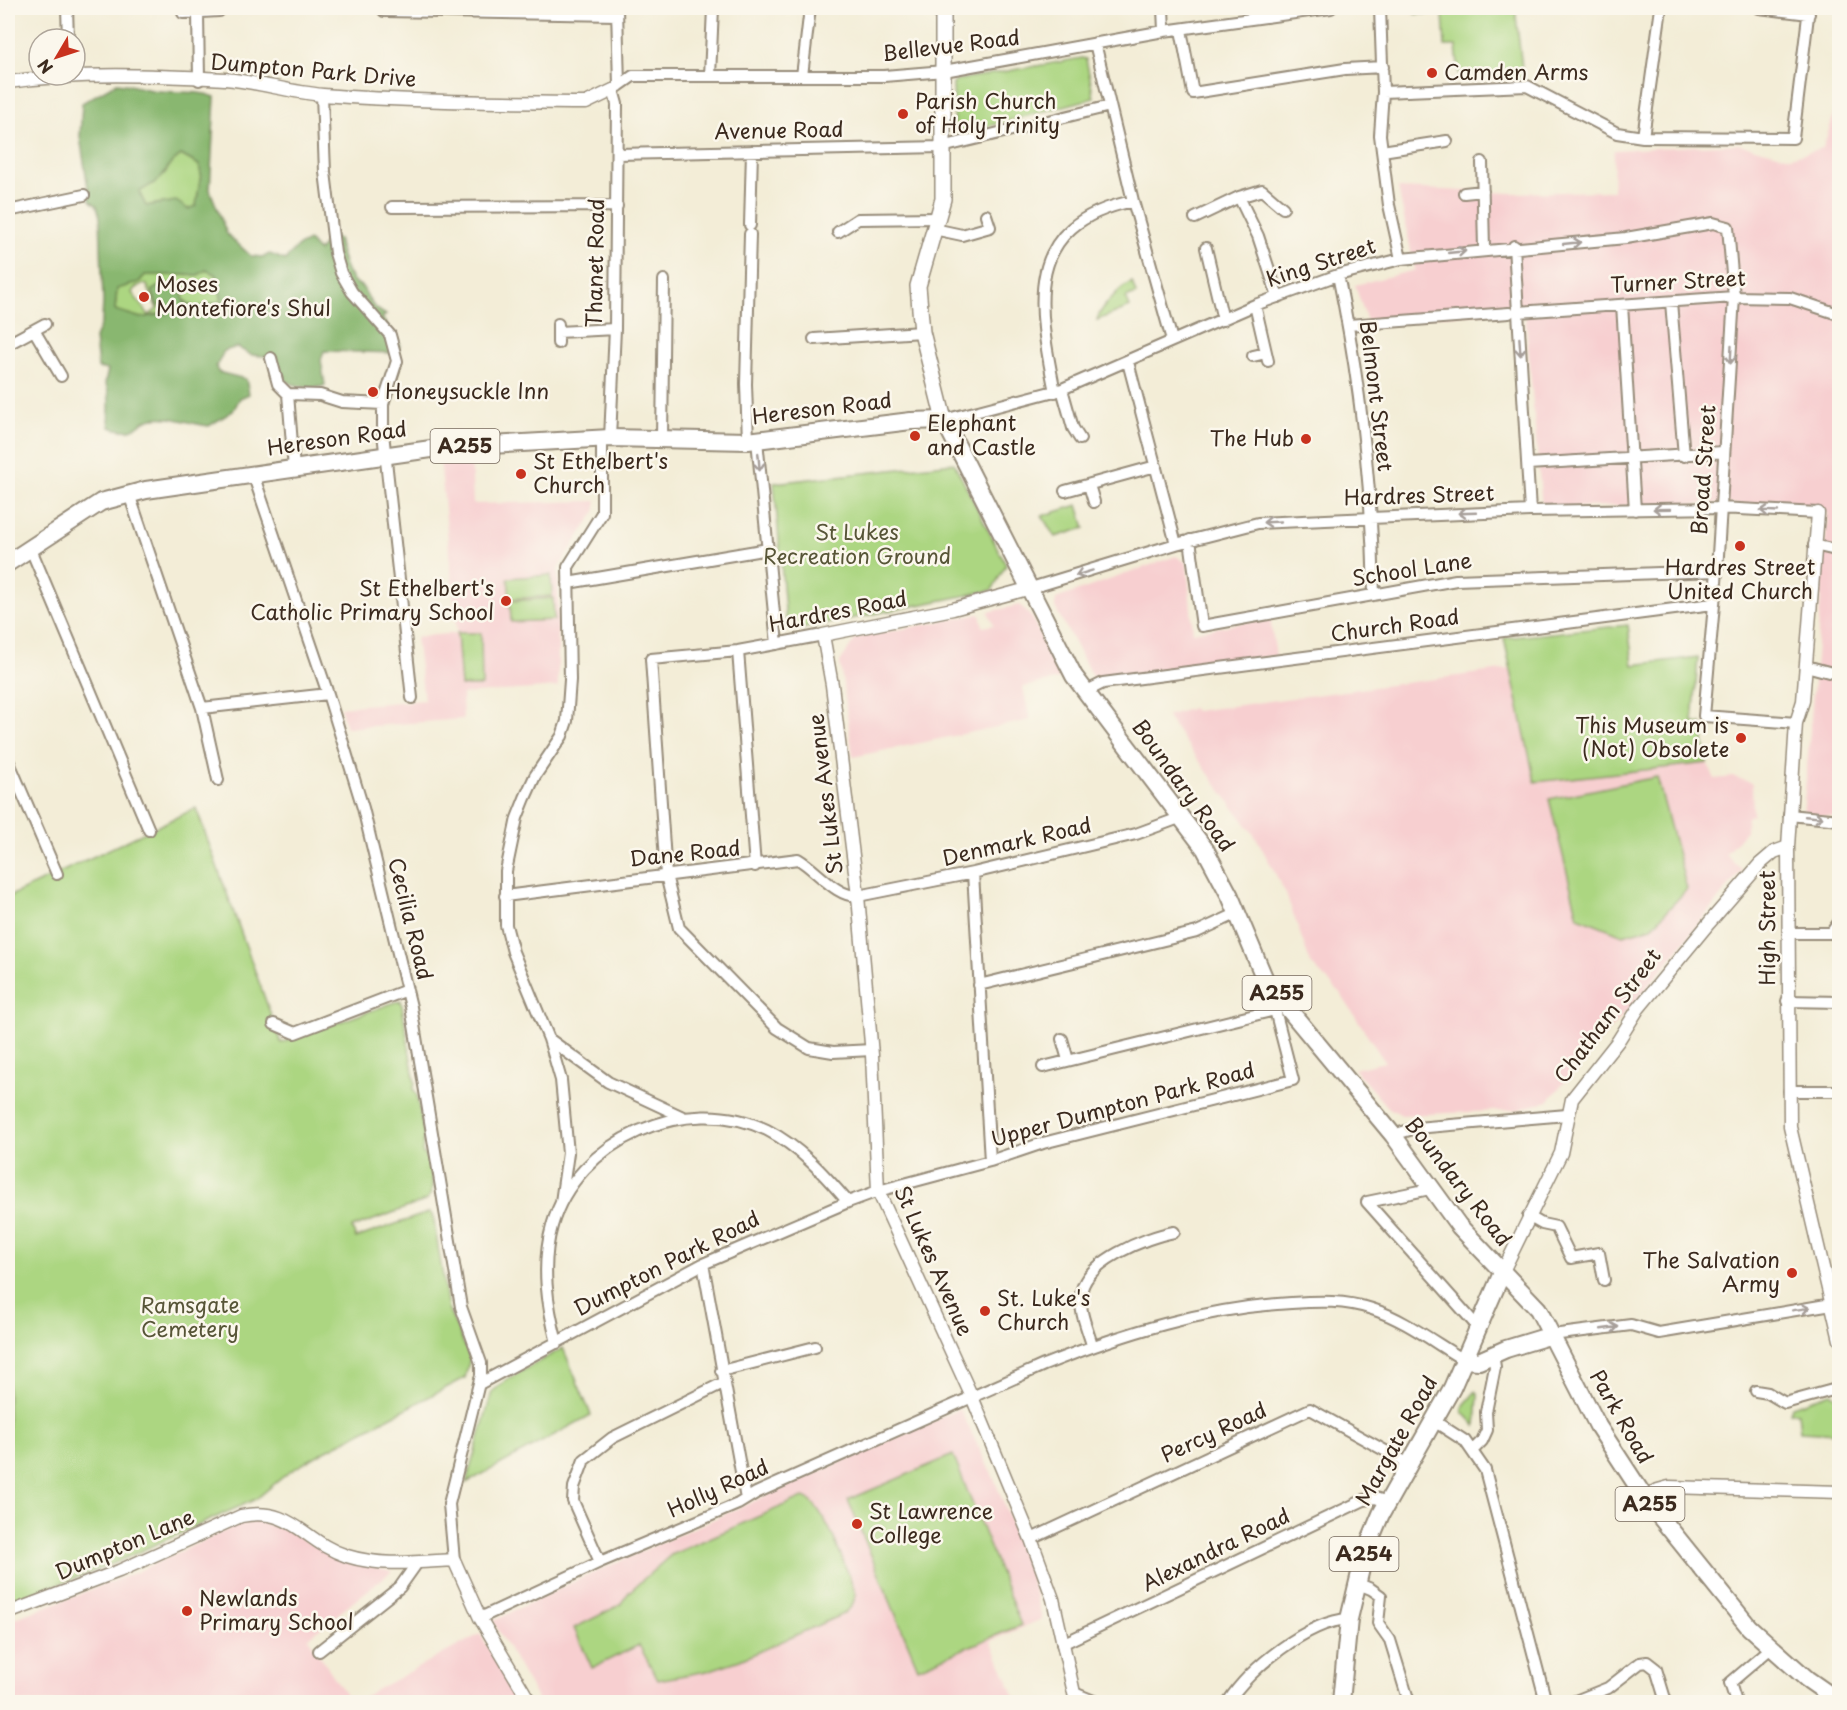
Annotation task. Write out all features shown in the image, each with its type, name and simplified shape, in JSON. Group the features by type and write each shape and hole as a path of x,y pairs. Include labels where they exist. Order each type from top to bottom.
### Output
{"main road":[{"path":"944,8 942,147 944,199 918,286 922,332 944,420"},
{"name":"Hereson Road","path":"8,563 101,502 129,494 387,453 438,447 606,438 752,440 911,421 944,420"},
{"name":"Boundary Road","path":"944,420 1064,659 1085,693 1205,849 1238,913 1262,975 1276,1002 1393,1135 1459,1226 1502,1273"},
{"name":"Chatham Street","path":"1470,1343 1502,1273"},
{"name":"Park Road","path":"1502,1273 1534,1304 1603,1435 1645,1498 1749,1627 1771,1648 1839,1702"},
{"path":"1464,1360 1473,1362 1552,1335"},
{"name":"Margate Road","path":"1341,1702 1349,1619 1365,1552 1388,1502 1434,1421 1470,1343"}],"street":[{"path":"67,8 68,27"},
{"path":"710,76 713,8"},
{"path":"802,76 810,8"},
{"path":"1163,8 1164,31"},
{"name":"Bellevue Road","path":"616,88 633,76 884,76 944,71 1164,31 1181,30 1261,13 1331,8"},
{"path":"1380,8 1383,67 1380,135 1391,216 1401,259"},
{"path":"1643,137 1661,8"},
{"path":"1383,92 1527,86 1617,133 1643,137 1793,138 1809,11 1759,8"},
{"path":"384,9 617,11"},
{"path":"183,13 219,11"},
{"name":"Thanet Road","path":"561,1202 568,1153 561,1080 549,1038 513,952 506,925 506,871 517,818 535,776 562,735 567,721 570,681 568,567 602,513 615,329 617,11"},
{"path":"198,12 200,80"},
{"path":"1181,30 1193,93 1345,69 1383,67"},
{"path":"1095,43 1133,201 1172,340"},
{"name":"Dumpton Park Drive","path":"87,76 148,74 200,80 225,79 322,95 396,100 586,103 616,88"},
{"name":"Dumpton Park Drive","path":"8,82 27,80"},
{"path":"322,95 325,172 335,253 341,273 352,292 390,335 397,361 383,404 382,433 387,453 412,698"},
{"name":"Avenue Road","path":"617,154 942,147 1110,106"},
{"path":"1382,151 1447,141"},
{"path":"752,151 746,384 768,549 777,644"},
{"path":"1482,162 1484,249"},
{"path":"1195,218 1239,196 1262,190 1283,207"},
{"path":"1464,193 1483,191"},
{"path":"8,211 84,195"},
{"path":"1239,196 1258,236 1278,297"},
{"path":"1080,439 1058,391 1042,319 1042,283 1046,268 1065,233 1080,220 1108,207 1133,201"},
{"path":"392,207 617,206"},
{"path":"838,232 858,219 936,223 962,235 990,227 986,215"},
{"name":"King Street","path":"944,420 1058,391 1255,305 1338,275 1401,259 1514,246 1530,248 1626,238 1713,223 1728,227"},
{"name":"Broad Street","path":"1728,227 1734,297 1723,453 1718,571 1713,604 1704,716 1796,723"},
{"path":"1514,246 1514,313 1530,511"},
{"path":"1206,248 1223,320"},
{"name":"Belmont Street","path":"1338,275 1358,389 1370,516 1374,595"},
{"path":"662,439 664,280"},
{"name":"Turner Street","path":"1348,324 1734,297 1790,298 1838,314"},
{"path":"1671,302 1684,456"},
{"path":"1253,356 1267,357 1255,305"},
{"path":"1622,305 1635,510"},
{"path":"8,344 45,324"},
{"path":"558,333 615,329"},
{"path":"34,330 61,376"},
{"path":"814,339 922,332"},
{"path":"271,358 278,384 288,394 294,469"},
{"path":"1128,362 1176,544"},
{"path":"288,394 320,395 342,402 383,404"},
{"path":"1528,464 1632,460 1723,453"},
{"path":"1065,491 1156,466"},
{"name":"Cecilia Road","path":"253,474 328,694 363,808 407,990 461,1307 481,1363 479,1384 448,1504 454,1560"},
{"path":"1089,485 1094,502"},
{"path":"129,494 202,708 218,780"},
{"name":"Hardres Street","path":"1030,588 1190,540 1258,523 1370,516 1530,511 1720,508 1818,513"},
{"name":"High Street","path":"1818,513 1803,701 1796,723 1789,815 1787,1001 1789,1090 1790,1127 1839,1340"},
{"name":"School Lane","path":"1190,540 1203,626 1456,580 1718,571"},
{"path":"1814,545 1839,551"},
{"path":"30,547 149,830"},
{"path":"568,583 768,549"},
{"name":"Hardres Road","path":"666,875 651,659 738,651 777,644 953,609 1030,588"},
{"name":"Church Road","path":"1085,693 1103,683 1713,604"},
{"name":"St Lukes Avenue","path":"823,635 832,685 858,896 872,1050 878,1191 972,1397 1030,1539 1053,1599 1075,1698"},
{"path":"738,651 755,866"},
{"path":"1806,666 1839,675"},
{"path":"202,708 328,694"},
{"path":"8,760 57,874"},
{"path":"1789,815 1839,820"},
{"name":"Denmark Road","path":"858,896 973,873 1136,834 1182,817"},
{"name":"Chatham Street","path":"1502,1273 1528,1216 1561,1154 1572,1099 1618,1041 1638,1009 1760,864 1774,852 1788,847"},
{"name":"Dane Road","path":"505,896 798,859 835,888 851,896 858,896"},
{"path":"973,873 990,1161"},
{"path":"666,875 680,928 777,1028 817,1051 872,1050"},
{"path":"980,984 1197,932 1238,913"},
{"path":"1788,933 1832,933 1839,921"},
{"path":"274,1024 295,1033 407,990"},
{"path":"1787,1001 1839,1002"},
{"path":"1043,1067 1276,1002"},
{"name":"Upper Dumpton Park Road","path":"878,1191 990,1161 1054,1140 1293,1080 1276,1002"},
{"path":"549,1038 608,1082 682,1117"},
{"path":"1062,1039 1068,1060"},
{"path":"1789,1090 1839,1091"},
{"path":"557,1343 545,1275 552,1225 561,1202 578,1177 626,1137 647,1126 682,1117 706,1115 764,1129 802,1152 848,1202"},
{"path":"1393,1135 1416,1128 1567,1115"},
{"path":"1430,1189 1367,1202 1477,1326"},
{"name":"Dumpton Park Road","path":"479,1384 703,1264 878,1191"},
{"path":"1528,1216 1542,1224 1556,1227 1571,1258 1599,1253 1604,1280"},
{"path":"1092,1346 1081,1307 1080,1292 1092,1274 1122,1249 1142,1240 1174,1232"},
{"path":"703,1264 746,1499"},
{"name":"Holly Road","path":"480,1618 600,1562 1092,1346 1135,1331 1210,1311 1251,1305 1332,1301 1354,1304 1381,1312 1464,1360"},
{"path":"1552,1335 1631,1325 1659,1333 1832,1304"},
{"path":"721,1371 815,1347"},
{"path":"1473,1450 1482,1441 1486,1430 1486,1412 1495,1367 1493,1354"},
{"path":"600,1562 573,1501 576,1479 584,1460 612,1438 723,1383"},
{"path":"1756,1391 1768,1393 1785,1403 1839,1388"},
{"name":"Percy Road","path":"1030,1539 1310,1409 1409,1464"},
{"path":"1434,1421 1457,1435 1473,1450 1488,1480 1546,1702"},
{"path":"1645,1498 1658,1490 1669,1487 1839,1492"},
{"name":"Alexandra Road","path":"1062,1644 1364,1500 1375,1498 1388,1502"},
{"name":"Dumpton Lane","path":"8,1613 119,1571 242,1516 257,1513 274,1514 327,1548 348,1556 417,1563"},
{"path":"319,1651 400,1587 417,1563 454,1560 480,1618 530,1702"},
{"path":"1356,1583 1381,1596 1378,1623 1390,1640 1399,1677 1409,1702"},
{"path":"1228,1702 1254,1673 1301,1635 1333,1621 1349,1619"},
{"path":"1736,1702 1730,1683 1771,1648"},
{"path":"1573,1702 1608,1688 1640,1663 1647,1662 1656,1670 1666,1702"},
{"path":"1075,1698 1096,1702"}],"shaded area":[{"path":"1839,99 1839,817 1803,815 1828,512 1717,503 1542,508 1525,310 1367,321 1355,285 1415,270 1398,188 1512,193 1613,191 1614,150 1739,144 1790,157 1823,148"},
{"name":"St Ethelbert's Catholic Primary School","path":"471,455 473,504 597,501 595,512 558,568 558,687 462,694 463,719 346,728 340,707 424,700 416,637 457,633 440,458"},
{"path":"1176,556 1187,563 1193,632 1270,618 1276,656 1094,680 1055,607 1056,599"},
{"path":"1020,605 1033,619 1060,679 1023,687 1030,720 853,757 840,662 856,638 980,614 983,627 994,625 988,612"},
{"path":"1510,669 1535,782 1707,763 1715,779 1734,777 1752,783 1753,814 1747,817 1746,830 1725,855 1742,870 1655,978 1548,1101 1517,1110 1402,1115 1387,1107 1354,1069 1385,1062 1340,993 1311,964 1286,894 1257,839 1166,716 1193,708 1195,711"},
{"name":"St Lawrence College","path":"960,1409 995,1481 1028,1567 1042,1619 991,1641 1017,1702 539,1702 493,1621 573,1582"},
{"name":"Newlands Primary School","path":"255,1521 287,1530 331,1556 392,1571 308,1638 351,1702 8,1702 8,1621 132,1574 235,1526"},
{"path":"480,1634 520,1702 354,1702"}],"green space":[{"path":"1414,8 1515,8 1523,77 1459,75 1456,46 1445,46 1443,13 1415,14"},
{"path":"1086,59 1094,98 959,134 955,131 953,84 957,80"},
{"path":"117,83 215,97 210,190 227,234 251,256 262,257 270,254 285,260 298,246 309,241 318,251 330,237 338,239 349,275 363,288 374,306 386,315 382,318 400,345 397,353 324,351 321,360 325,385 315,388 302,387 281,377 277,357 251,355 237,347 224,351 216,367 218,372 246,379 249,394 240,398 233,411 209,426 160,417 147,420 132,430 110,427 108,393 105,383 108,370 98,368 95,338 102,321 103,301 100,217 97,206 90,200 80,137 82,103","holes":["181,155 199,165 201,174 196,206 188,209 176,201 146,206 139,192 159,180 172,162","206,270 217,275 222,301 195,308 184,302 183,295 169,284 152,290 157,305 167,313 141,318 115,310 117,289 139,282 145,275 198,275"]},
{"path":"181,155 199,165 201,174 196,206 189,209 161,203 146,206 139,192 165,173 172,162"},
{"path":"206,270 217,275 222,301 195,308 172,287 161,285 155,294 159,307 167,312 141,318 115,310 117,289 139,282 145,275 198,275","holes":["142,284 147,285 157,309 149,315 132,293"]},
{"path":"1132,282 1136,294 1126,298 1130,307 1097,320 1112,298"},
{"name":"St Lukes Recreation Ground","path":"954,463 1006,565 992,590 795,630 788,627 774,483"},
{"path":"1078,505 1085,528 1055,537 1042,516"},
{"path":"551,575 552,596 510,599 508,578"},
{"path":"553,598 554,620 511,622 510,601"},
{"path":"1628,625 1633,665 1698,657 1693,723 1702,724 1707,763 1535,782 1504,638"},
{"path":"457,633 481,633 482,686 461,686"},
{"path":"1657,777 1687,889 1652,927 1623,935 1578,917 1549,799"},
{"name":"Ramsgate Cemetery","path":"196,808 281,1043 401,1000 415,1084 413,1089 417,1095 424,1136 422,1152 431,1169 432,1189 427,1200 352,1228 356,1238 430,1212 433,1215 448,1308 470,1358 465,1378 323,1452 289,1472 256,1499 108,1566 8,1602 8,897"},
{"path":"563,1348 591,1415 466,1483 492,1392 506,1380"},
{"path":"1476,1391 1478,1394 1476,1426 1463,1412 1464,1405"},
{"path":"1831,1393 1839,1398 1839,1433 1800,1431 1798,1413 1790,1412 1792,1406"},
{"path":"953,1455 1021,1625 918,1668 848,1500"},
{"path":"803,1497 819,1511 827,1524 856,1594 852,1606 843,1614 740,1660 707,1671 658,1680 639,1645 592,1668 574,1628 620,1605 629,1592 671,1555"}],"place":[{"name":"Camden Arms","path":"1432,73"},
{"name":"Parish Church of Holy Trinity","path":"903,114"},
{"name":"Moses Montefiore's Shul","path":"144,297"},
{"name":"Honeysuckle Inn","path":"373,392"},
{"name":"Elephant and Castle","path":"915,436"},
{"name":"The Hub","path":"1306,439"},
{"name":"St Ethelbert's Church","path":"521,474"},
{"name":"Hardres Street United Church","path":"1740,546"},
{"name":"St Ethelbert's Catholic Primary School","path":"506,601"},
{"name":"This Museum is (Not) Obsolete","path":"1741,738"},
{"name":"The Salvation Army","path":"1792,1273"},
{"name":"St. Luke's Church","path":"985,1311"},
{"name":"St Lawrence College","path":"857,1524"},
{"name":"Newlands Primary School","path":"187,1611"}]}
